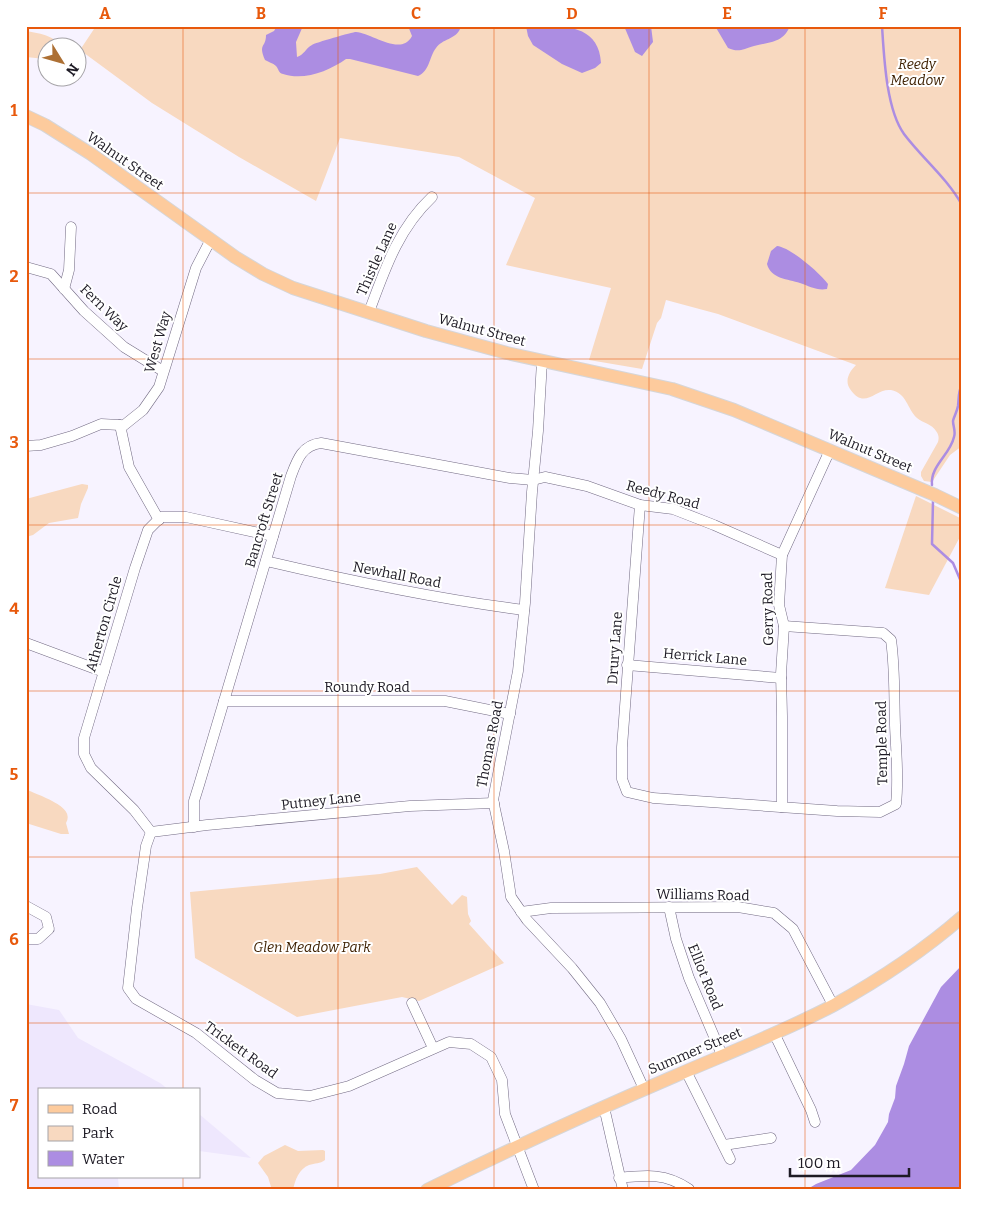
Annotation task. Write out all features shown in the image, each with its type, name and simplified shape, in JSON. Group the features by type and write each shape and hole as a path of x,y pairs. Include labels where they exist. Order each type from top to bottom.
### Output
{"main road":[{"name":"Walnut Street","path":"26,116 45,125 91,154 210,241 256,270 291,287 426,331 507,353 672,389 734,410 962,508"},
{"name":"Summer Street","path":"427,1190 518,1146 833,1005 907,960 962,917"}],"street":[{"name":"Thistle Lane","path":"369,312 396,244 417,211 432,197"},
{"path":"64,289 69,270 72,227"},
{"name":"West Way","path":"120,425 123,426 143,410 159,387 196,268 210,241"},
{"name":"Fern Way","path":"26,267 51,274 84,311 124,347 163,371"},
{"name":"Thomas Road","path":"542,361 518,671 494,803 504,851 510,897 521,912 572,968 600,1004 621,1039 644,1089"},
{"path":"26,446 41,446 101,424 120,425 129,467 159,520 162,517 186,517 273,536"},
{"name":"Bancroft Street","path":"194,827 194,801 296,462 305,448 321,443 444,467 533,480"},
{"name":"Gerry Road","path":"782,807 781,678 784,626 779,605 782,555 830,450"},
{"name":"Reedy Road","path":"533,480 546,478 587,486 640,506 673,509 782,555"},
{"name":"Drury Lane","path":"627,792 622,779 627,664 640,506"},
{"name":"Atherton Circle","path":"151,832 134,810 90,768 84,754 84,738 148,530 159,520"},
{"name":"Newhall Road","path":"266,561 460,602 524,610"},
{"name":"Temple Road","path":"627,792 653,798 837,811 880,812 896,804 898,784 895,664 891,640 883,632 784,626"},
{"path":"26,642 104,672"},
{"name":"Herrick Lane","path":"627,664 781,678"},
{"name":"Roundy Road","path":"224,701 445,701 510,714"},
{"name":"Putney Lane","path":"151,832 410,806 494,803"},
{"name":"Trickett Road","path":"151,832 146,846 131,953 128,988 136,999 196,1034 255,1080 277,1093 310,1096 349,1086 449,1042 471,1044 492,1057 502,1080 506,1114 534,1190"},
{"path":"26,906 46,917 49,929 38,939 26,939"},
{"name":"Elliot Road","path":"669,907 676,939 689,978 722,1056"},
{"name":"Williams Road","path":"521,912 551,908 738,907 774,913 793,930 833,1005"},
{"path":"412,1003 433,1048"},
{"path":"774,1033 815,1122"},
{"path":"686,1071 730,1159"},
{"path":"604,1107 623,1190"},
{"path":"724,1145 771,1138"},
{"path":"619,1178 657,1176 672,1179 689,1189"}],"shaded area":[{"path":"26,1004 59,1010 78,1038 166,1088 38,1088 38,1178 118,1178 119,1190 26,1190"},
{"path":"200,1115 251,1158 200,1151"}],"green space":[{"name":"Reedy Meadow","path":"96,26 962,26 962,446 950,455 932,482 924,481 921,472 939,438 932,427 917,418 900,394 891,390 885,390 870,397 860,398 848,386 850,373 856,365 718,314 666,300 642,369 589,360 611,288 506,265 535,198 459,157 340,138 316,201 239,157 152,103 88,56 88,38"},
{"path":"26,31 51,38 38,38 38,58 26,57"},
{"path":"82,484 88,485 88,488 81,504 78,518 49,523 33,535 26,537 26,499"},
{"path":"916,496 962,519 962,533 929,595 885,588"},
{"path":"26,789 54,802 66,811 68,817 66,823 69,834 61,834 26,823"},
{"name":"Glen Meadow Park","path":"417,867 452,905 462,895 467,897 468,914 471,921 469,924 504,963 419,1001 402,997 297,1017 195,958 190,892 380,874"},
{"path":"285,1145 298,1151 323,1150 325,1151 325,1160 303,1169 296,1179 293,1190 272,1190 268,1177 258,1163 264,1156"}],"water":[{"path":"277,26 303,26 296,42 297,57 314,44 356,32 386,42 401,44 407,42 412,36 408,26 459,26 460,29 455,35 439,45 425,71 418,76 346,59 316,74 291,76 279,72 275,65 265,60 263,55 262,48 266,35 274,31"},
{"path":"526,26 562,27 584,33 593,40 598,49 601,63 595,68 582,73 562,64 533,45 528,36"},
{"path":"624,26 651,26 653,42 642,56 635,52"},
{"path":"715,26 790,26 780,39 738,50 728,48"},
{"path":"777,246 783,247 812,267 828,284 827,289 813,288 780,278 772,273 767,264 771,251"},
{"path":"962,965 962,1190 806,1190 851,1170 875,1145 888,1122 895,1098 896,1086 909,1046 941,987"}],"waterway":[{"path":"882,26 887,82 893,111 898,123 911,143 942,177 962,205"},
{"path":"932,485 934,472 949,449 954,437 953,421 958,408 959,392 962,384"},
{"path":"933,501 932,544 953,563 962,584"}]}
